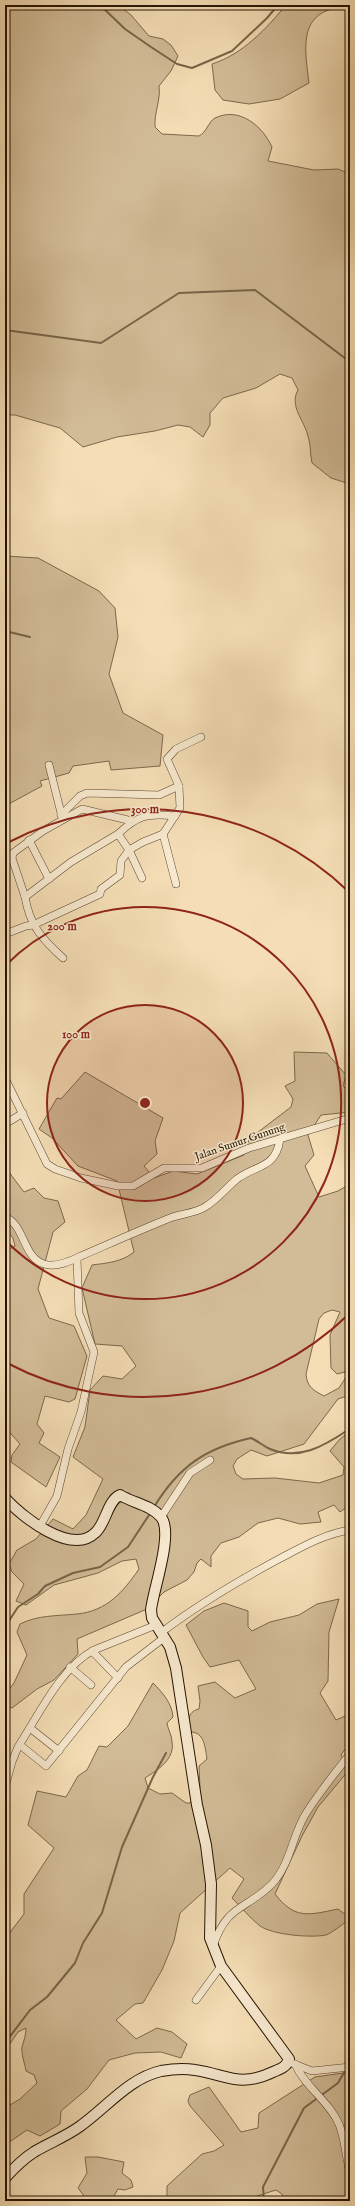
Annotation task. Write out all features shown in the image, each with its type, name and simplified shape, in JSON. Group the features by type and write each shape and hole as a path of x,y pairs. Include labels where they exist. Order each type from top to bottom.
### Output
{"street":[{"path":"5,934 33,925 100,894 101,889 120,875 120,861 129,850 143,842 163,834 176,816 181,800 179,786 167,759 176,749 201,737"},
{"path":"49,765 62,817"},
{"path":"62,817 80,796 87,793 160,795 179,786"},
{"path":"63,958 44,941 33,925 12,858 16,850 62,817 82,809 132,821"},
{"path":"25,897 71,862 118,834 132,821 144,816 176,816"},
{"path":"118,834 129,850 142,878"},
{"path":"163,834 176,884"},
{"path":"29,840 48,879"},
{"name":"Jalan Sumur Gunung","path":"5,1078 47,1164 55,1169 81,1178 118,1186 133,1186 164,1168 202,1168 233,1153 350,1118"},
{"path":"5,1124 23,1113"},
{"path":"5,1217 17,1226 34,1259 43,1264 58,1264 76,1259 135,1232 178,1215 204,1208 244,1174 263,1167 278,1150 280,1139"},
{"path":"40,1526 56,1496 68,1449 81,1412 94,1352 79,1313 76,1259"},
{"path":"155,1512 190,1473 210,1460"},
{"path":"5,1498 40,1526 61,1538 77,1540 96,1533 117,1497 120,1495 155,1512 166,1533 151,1610 174,1656 197,1804 206,1845 211,1884 209,1925 213,1946 221,1966 300,2074 314,2089 339,2124 350,2173"},
{"path":"20,1744 45,1766 59,1751 131,1662 161,1631 232,1584 309,1544 334,1533 350,1530"},
{"path":"5,1787 12,1762 20,1744 70,1667 92,1651 161,1631"},
{"path":"92,1651 118,1678"},
{"path":"70,1667 91,1685"},
{"path":"30,1728 59,1751"},
{"path":"213,1946 225,1920 240,1906 271,1884 278,1875 286,1861 305,1815 349,1758"},
{"path":"196,2000 221,1966"},
{"path":"5,2178 30,2155 78,2128 133,2084 147,2076 160,2072 194,2070 246,2081 264,2076 292,2063 312,2071 350,2067"}],"shaded area":[{"path":"5,5 118,5 131,15 149,36 163,39 171,45 178,56 171,71 159,86 155,127 162,134 199,136 215,118 224,115 233,115 250,120 263,132 272,147 268,161 314,170 338,169 350,174 350,484 331,478 312,463 310,443 295,402 298,390 292,378 280,374 256,388 223,398 210,413 210,425 203,437 190,427 178,425 155,431 117,437 83,447 60,428 15,415 5,415"},
{"path":"286,5 350,6 333,9 321,14 313,21 308,31 306,42 309,83 280,99 249,104 223,100 215,90 212,64 234,54 253,40"},
{"path":"5,556 38,558 99,591 115,608 118,637 109,674 123,713 163,735 160,766 111,770 109,761 73,766 69,773 40,781 42,786 5,806"},
{"path":"294,1052 327,1053 346,1075 343,1086 350,1093 350,1112 321,1115 308,1135 314,1155 305,1166 319,1197 338,1191 350,1184 350,1395 338,1399 304,1444 267,1456 251,1450 237,1459 233,1466 236,1474 243,1479 275,1478 319,1483 343,1475 344,1467 330,1451 339,1440 350,1431 350,1505 340,1512 334,1505 318,1512 321,1522 300,1524 278,1518 258,1523 239,1537 221,1543 211,1556 211,1567 201,1559 197,1563 194,1572 187,1580 164,1592 147,1609 77,1639 78,1654 54,1680 37,1689 12,1708 5,1706 5,1694 14,1683 27,1655 17,1632 20,1624 41,1617 88,1612 106,1605 120,1593 139,1569 136,1559 122,1561 98,1573 54,1585 26,1605 16,1601 24,1584 12,1572 9,1564 17,1550 36,1539 53,1519 73,1529 86,1515 103,1479 73,1457 85,1427 90,1390 103,1376 122,1379 136,1366 122,1346 95,1344 82,1288 92,1265 119,1260 134,1252 117,1181 78,1166 52,1138 39,1129 57,1098 61,1099 85,1072 163,1118 155,1141 157,1154 144,1166 154,1178 173,1171 197,1174 244,1155 249,1139 291,1107 293,1099 285,1086 295,1081","holes":["332,1310 340,1312 330,1335 331,1368 337,1374 345,1372 346,1377 339,1388 324,1396 311,1388 306,1374 319,1319 324,1313"]},
{"path":"5,1167 24,1192 34,1188 44,1198 58,1201 65,1222 53,1232 38,1289 49,1318 74,1326 87,1356 75,1399 69,1402 45,1396 37,1424 44,1433 39,1443 60,1457 46,1487 11,1462 12,1455 20,1444 5,1427 5,1251 15,1246 13,1238 5,1228"},
{"path":"339,1599 329,1632 328,1681 320,1693 336,1720 350,1714 350,1742 341,1755 349,1770 318,1807 302,1836 275,1894 289,1908 296,1912 311,1914 338,1909 350,1918 326,1935 319,1936 283,1934 266,1929 256,1923 232,1898 244,1879 230,1868 180,1913 174,1941 162,1970 143,2003 135,2004 116,2020 136,2039 157,2028 172,2032 187,2044 181,2058 161,2052 135,2053 109,2060 87,2089 61,2111 60,2124 40,2136 27,2130 5,2145 5,2108 20,2099 37,2083 34,2075 26,2071 23,2056 22,2047 26,2028 18,2032 5,2051 5,1939 24,1914 24,1894 54,1848 28,1825 37,1791 66,1797 78,1776 87,1770 99,1746 107,1747 128,1726 153,1683 166,1698 171,1707 173,1717 167,1723 172,1748 168,1759 145,1778 148,1788 160,1794 172,1793 186,1803 190,1803 200,1788 199,1766 207,1759 203,1741 199,1735 190,1732 190,1715 195,1710 199,1709 200,1701 198,1686 215,1682 235,1698 256,1689 239,1660 210,1667 186,1625 204,1611 224,1603 248,1611 248,1627 252,1631 270,1622 299,1615 317,1604"},
{"path":"350,2072 350,2117 345,2123 350,2201 285,2201 282,2194 276,2190 257,2196 255,2201 167,2201 167,2186 202,2154 214,2151 224,2145 190,2106 188,2101 190,2095 209,2087 241,2132 258,2128 259,2113 315,2077"},
{"path":"85,2157 98,2157 124,2162 122,2173 131,2180 133,2187 125,2190 118,2189 111,2201 88,2201 78,2188 87,2173"}],"waterway":[{"path":"100,5 125,29 151,47 177,64 192,68 232,51 267,18 278,5"},
{"path":"5,330 101,343 179,293 255,290 350,362"},
{"path":"5,631 30,637"},
{"path":"154,1507 173,1480 195,1461 220,1447 251,1438 270,1449 291,1453 301,1452 311,1450 348,1430 350,1431"},
{"path":"5,1627 18,1607 38,1594 45,1586 73,1573 100,1567 128,1547 151,1512"},
{"path":"5,2043 30,2010 47,1997 75,1963 83,1943 102,1913 122,1847 153,1777 166,1753"},
{"path":"264,2201 263,2187 304,2108 338,2083 346,2069"}]}
